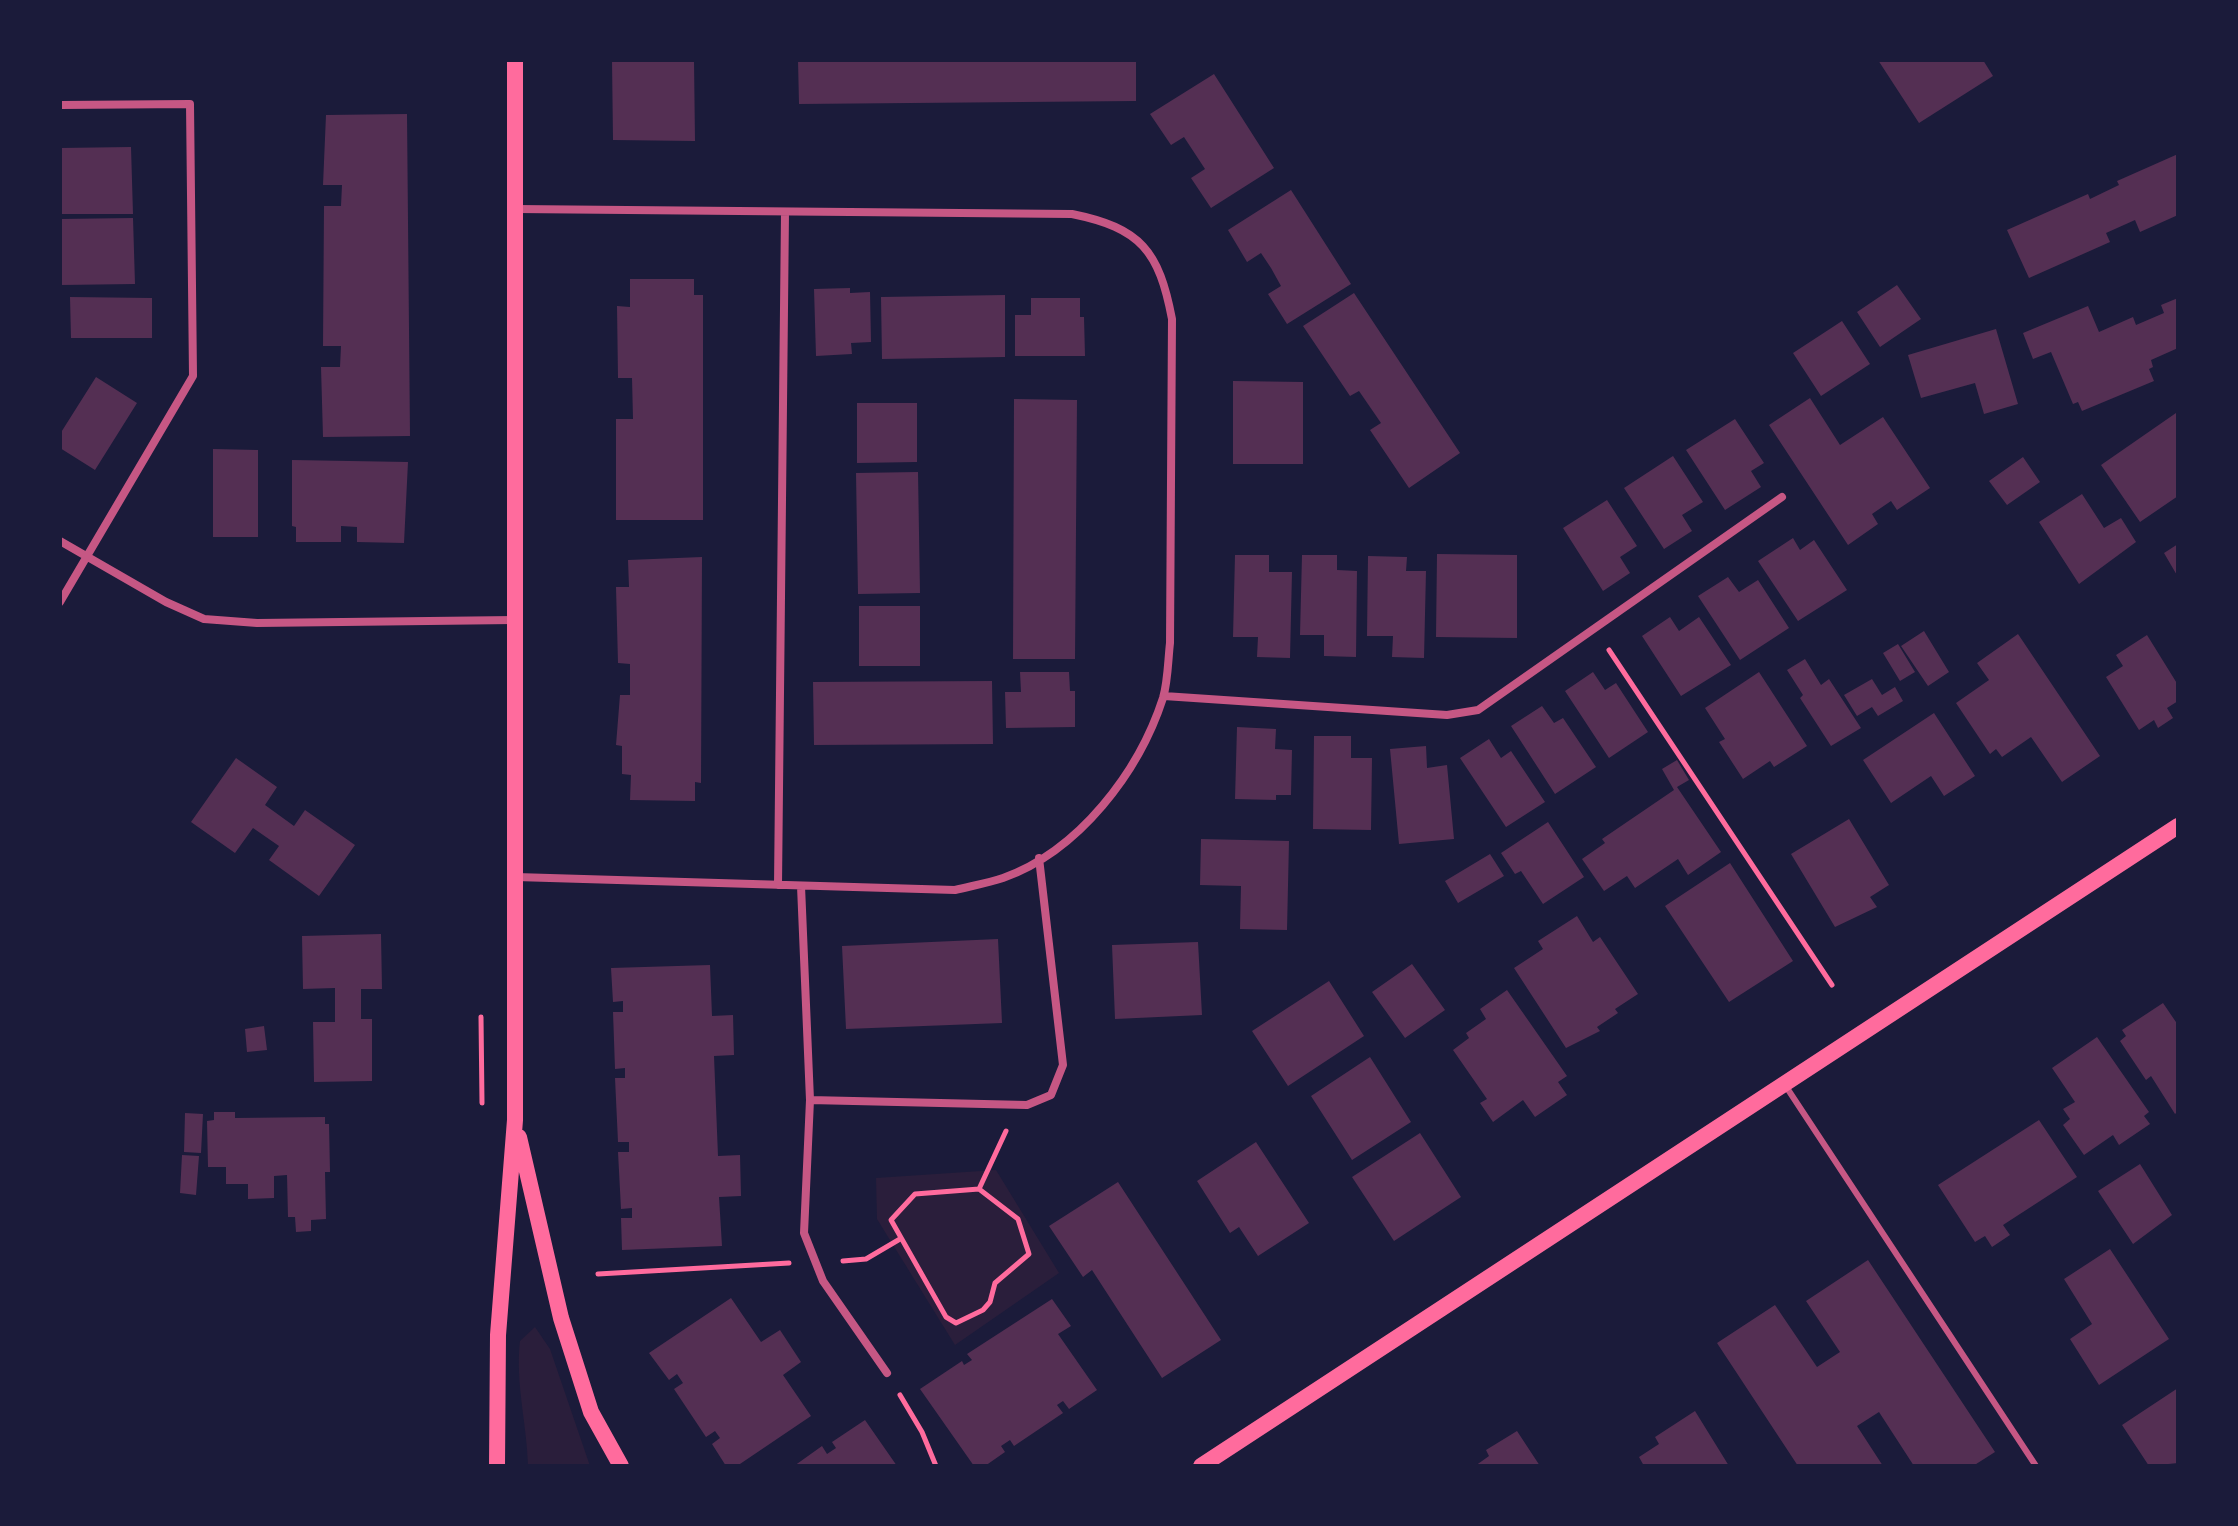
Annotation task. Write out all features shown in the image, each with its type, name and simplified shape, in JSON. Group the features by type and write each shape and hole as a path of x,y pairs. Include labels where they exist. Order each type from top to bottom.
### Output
{"main road":[{"path":"497,1466 498,1335 515,1120 515,60"},
{"path":"1201,1466 2178,826"},
{"path":"515,1120 561,1318 591,1412 621,1466"}],"street":[{"path":"60,105 190,104 193,376 60,602"},
{"path":"515,209 1072,214 1110,221 1139,240 1164,276 1172,319 1170,643 1164,696 1136,760 1117,786 1068,839 1005,877 955,890 516,877"},
{"path":"778,885 785,212"},
{"path":"1164,696 1447,715 1478,710 1782,497"},
{"path":"60,541 87,559 204,619 257,623 514,620"},
{"path":"810,1100 1027,1105 1051,1095 1063,1065 1039,858"},
{"path":"801,886 810,1100 804,1233 823,1281 887,1373"}],"lane":[{"path":"1783,1083 2036,1466"}],"path":[{"path":"1596,629 1832,985"},
{"path":"979,1189 1018,1105"},
{"path":"979,1189 1018,1219 1029,1254 1024,1262 995,1283 990,1302 974,1317 956,1323 946,1317 891,1220 915,1194 979,1189"},
{"path":"598,1274 866,1259 900,1239"},
{"path":"887,1373 922,1432 936,1466"}],"shaded area":[{"path":"996,1170 1059,1273 955,1345 877,1219 876,1178"},
{"path":"535,1327 550,1349 590,1466 528,1466 519,1357 520,1341"}],"building":[{"path":"612,60 694,60 695,141 613,140"},
{"path":"798,60 1136,60 1136,101 799,104"},
{"path":"1878,60 1983,60 1993,76 1919,123"},
{"path":"1214,74 1274,168 1211,208 1191,178 1205,169 1184,137 1171,145 1150,114"},
{"path":"407,114 410,436 323,437 321,367 340,367 341,346 323,346 324,206 341,206 342,185 323,185 326,115"},
{"path":"131,147 133,214 60,214 60,148"},
{"path":"2178,154 2178,215 2140,232 2135,220 2106,233 2110,242 2029,278 2007,230 2088,194 2090,199 2119,185 2117,181"},
{"path":"1291,190 1351,284 1287,324 1268,294 1281,286 1271,268 1261,253 1247,262 1228,230"},
{"path":"133,218 135,284 61,285 60,219"},
{"path":"630,279 694,279 694,295 703,295 703,520 616,520 616,419 633,419 632,378 618,378 617,306 630,307"},
{"path":"1897,285 1921,319 1880,347 1857,312"},
{"path":"850,288 850,293 870,292 871,342 851,343 852,354 816,356 814,289"},
{"path":"1354,293 1460,453 1409,488 1370,430 1381,423 1359,391 1350,396 1303,326"},
{"path":"1005,295 1005,357 882,359 881,297"},
{"path":"70,297 152,298 152,338 71,338"},
{"path":"1031,298 1080,298 1085,356 1015,356 1015,315 1031,315"},
{"path":"2178,298 2178,348 2151,360 2153,367 2149,369 2154,381 2082,411 2078,402 2073,404 2051,352 2033,359 2023,333 2088,306 2099,332 2133,317 2136,325 2164,313 2161,305"},
{"path":"1842,321 1870,364 1821,396 1793,353"},
{"path":"1996,329 2018,404 1984,414 1975,383 1921,398 1908,355"},
{"path":"96,377 137,403 95,470 60,448 60,434"},
{"path":"1233,381 1303,382 1303,464 1233,464"},
{"path":"1810,398 1840,445 1883,417 1930,488 1897,510 1891,501 1872,514 1878,524 1848,545 1769,425"},
{"path":"1014,399 1077,400 1075,659 1013,659"},
{"path":"857,403 917,403 917,462 857,463"},
{"path":"2176,413 2178,496 2140,522 2101,465"},
{"path":"1735,419 1764,463 1751,471 1761,487 1725,510 1686,450"},
{"path":"213,449 258,450 258,537 213,537"},
{"path":"1673,456 1703,502 1682,515 1692,531 1664,549 1624,488"},
{"path":"2023,457 2040,482 2007,505 1989,481"},
{"path":"292,460 408,462 404,543 357,542 357,527 341,526 341,542 296,542 296,527 292,526"},
{"path":"918,472 920,593 858,594 856,473"},
{"path":"2082,494 2104,528 2121,518 2136,542 2079,584 2039,522"},
{"path":"1607,500 1637,546 1620,557 1630,573 1603,591 1563,528"},
{"path":"1793,538 1800,550 1814,540 1847,590 1798,621 1758,561"},
{"path":"2178,544 2178,577 2164,553"},
{"path":"1437,554 1517,555 1517,638 1436,637"},
{"path":"1235,555 1269,555 1269,572 1292,572 1290,658 1257,657 1258,637 1233,637"},
{"path":"1302,555 1337,555 1337,570 1357,571 1356,657 1324,656 1324,635 1300,635"},
{"path":"1368,556 1407,557 1406,571 1426,571 1424,658 1392,657 1393,636 1367,636"},
{"path":"702,557 701,783 695,782 695,801 630,800 631,775 622,774 622,746 616,745 620,695 630,695 630,664 618,663 616,587 629,587 628,560"},
{"path":"1728,577 1739,592 1758,580 1789,628 1740,660 1698,596"},
{"path":"859,606 920,606 920,666 859,666"},
{"path":"1670,617 1679,631 1699,617 1731,665 1681,696 1642,636"},
{"path":"1924,631 1949,672 1928,686 1901,646"},
{"path":"2018,634 2100,756 2062,782 2031,737 2002,757 1996,749 1990,754 1956,703 1989,680 1977,663"},
{"path":"2147,635 2178,685 2178,701 2167,708 2173,718 2158,728 2154,720 2139,730 2106,677 2123,666 2116,655"},
{"path":"1898,644 1915,672 1900,681 1883,653"},
{"path":"1805,659 1821,685 1829,679 1861,728 1831,746 1800,698 1803,695 1787,670"},
{"path":"1020,672 1069,672 1070,691 1075,691 1075,727 1006,728 1005,692 1021,692"},
{"path":"1593,672 1605,690 1616,683 1648,732 1609,758 1565,691"},
{"path":"1759,672 1807,746 1774,767 1770,761 1743,779 1719,742 1725,739 1705,708"},
{"path":"1872,679 1882,695 1895,687 1903,701 1878,716 1872,707 1857,716 1844,695"},
{"path":"992,681 993,744 814,745 813,682"},
{"path":"1542,706 1554,723 1563,718 1596,767 1555,794 1511,726"},
{"path":"1934,713 1975,776 1944,796 1931,776 1891,803 1863,760"},
{"path":"1237,727 1276,729 1275,749 1292,750 1291,795 1276,795 1276,800 1235,799"},
{"path":"1314,736 1351,736 1351,758 1372,758 1371,830 1313,829"},
{"path":"1489,739 1501,758 1511,751 1545,802 1506,827 1460,758"},
{"path":"1426,746 1427,768 1447,765 1454,839 1399,844 1390,749"},
{"path":"236,758 277,787 265,805 294,826 305,810 355,845 319,896 269,860 279,846 253,828 235,853 191,822"},
{"path":"1677,760 1689,780 1677,787 1721,852 1688,875 1678,859 1635,888 1627,876 1604,891 1582,859 1605,843 1602,839 1674,790 1662,769"},
{"path":"1849,819 1889,885 1870,897 1877,907 1835,927 1791,854"},
{"path":"1548,822 1584,877 1543,904 1521,871 1515,874 1501,853"},
{"path":"1201,839 1289,841 1287,930 1240,929 1241,886 1200,885"},
{"path":"1490,854 1504,876 1458,903 1445,881"},
{"path":"1730,863 1793,961 1729,1002 1665,906"},
{"path":"1577,916 1593,942 1600,937 1638,994 1615,1009 1618,1013 1597,1027 1600,1031 1566,1048 1514,968 1543,949 1538,941"},
{"path":"381,934 382,989 361,989 361,1019 372,1019 372,1081 314,1082 313,1022 335,1022 335,988 303,989 302,936"},
{"path":"998,939 1002,1023 846,1029 842,946"},
{"path":"1198,942 1202,1015 1115,1019 1112,945"},
{"path":"1412,964 1445,1010 1405,1038 1372,992"},
{"path":"710,965 712,1016 733,1015 734,1055 714,1056 718,1156 740,1155 741,1196 719,1197 722,1246 622,1250 621,1218 632,1218 632,1208 621,1209 618,1152 629,1152 629,1142 618,1142 615,1078 625,1078 625,1068 615,1069 613,1012 623,1012 623,1001 613,1002 611,968"},
{"path":"1329,981 1364,1036 1288,1086 1252,1031"},
{"path":"1507,990 1567,1076 1558,1082 1567,1095 1535,1117 1523,1100 1493,1122 1480,1103 1487,1099 1453,1050 1469,1038 1466,1033 1486,1019 1480,1009"},
{"path":"2163,1003 2178,1025 2178,1111 2175,1114 2151,1076 2146,1080 2120,1041 2126,1036 2122,1030"},
{"path":"264,1026 267,1050 247,1052 245,1029"},
{"path":"2097,1037 2149,1112 2144,1116 2150,1124 2119,1145 2113,1135 2084,1155 2063,1125 2070,1119 2063,1109 2075,1102 2052,1068"},
{"path":"1370,1057 1411,1122 1352,1160 1311,1096"},
{"path":"214,1112 235,1112 235,1118 325,1117 325,1124 329,1124 330,1172 325,1172 326,1219 311,1220 311,1231 296,1232 295,1217 288,1217 287,1175 274,1176 274,1198 248,1199 248,1184 226,1184 226,1167 208,1167 207,1121 214,1120"},
{"path":"185,1113 203,1114 201,1153 184,1152"},
{"path":"2039,1120 2077,1177 2003,1225 2010,1235 1992,1247 1985,1236 1975,1242 1938,1185"},
{"path":"1420,1133 1461,1197 1394,1241 1352,1177"},
{"path":"1256,1142 1309,1223 1258,1256 1239,1227 1230,1233 1197,1181"},
{"path":"182,1155 199,1156 196,1195 180,1193"},
{"path":"2140,1164 2172,1215 2133,1244 2098,1191"},
{"path":"1118,1182 1221,1340 1162,1378 1092,1270 1083,1277 1049,1226"},
{"path":"2110,1249 2169,1339 2099,1385 2070,1339 2092,1324 2064,1279"},
{"path":"1868,1260 1995,1452 1973,1466 1914,1466 1879,1412 1857,1426 1883,1466 1798,1466 1717,1343 1775,1305 1817,1367 1840,1352 1806,1301"},
{"path":"731,1298 761,1342 780,1330 801,1362 783,1375 811,1416 737,1466 726,1466 712,1444 720,1438 715,1431 706,1437 674,1389 683,1383 677,1374 669,1380 649,1353"},
{"path":"1052,1299 1071,1326 1058,1334 1097,1390 1069,1409 1063,1401 1057,1405 1063,1413 1014,1446 1010,1440 1001,1446 1005,1452 985,1466 974,1466 920,1389 962,1361 964,1365 972,1360 967,1354"},
{"path":"2178,1388 2178,1463 2149,1466 2122,1425"},
{"path":"1695,1411 1729,1466 1644,1466 1639,1457 1659,1444 1655,1437"},
{"path":"865,1420 897,1466 794,1466 822,1446 827,1454 836,1448 832,1442"},
{"path":"1517,1431 1540,1466 1475,1466 1489,1456 1486,1450"}]}
